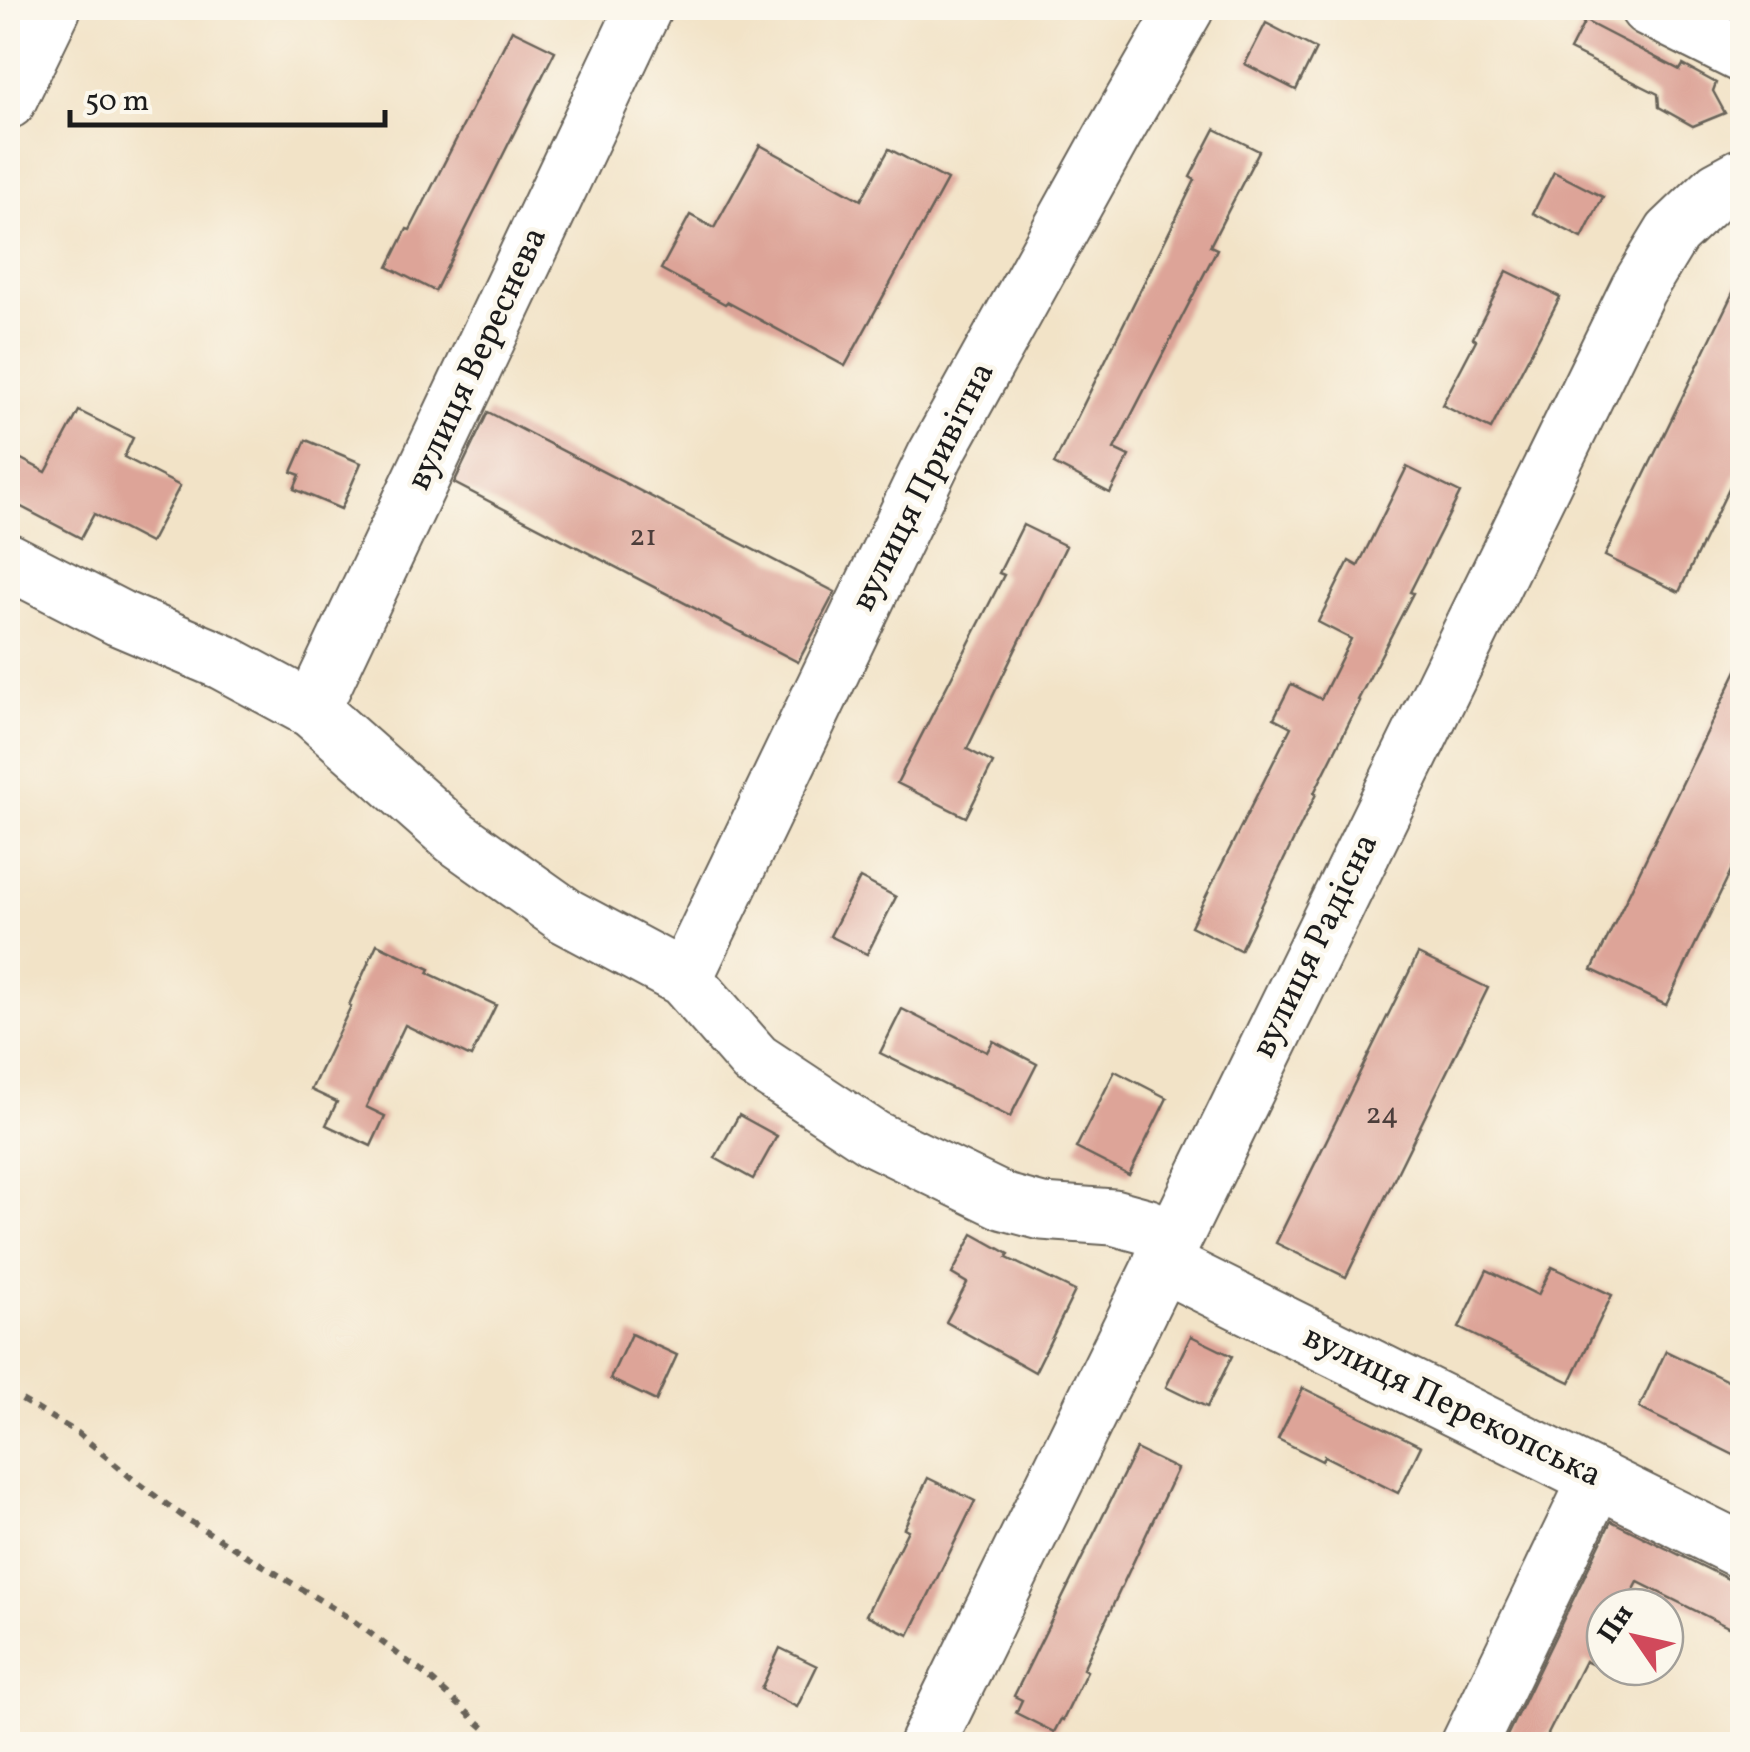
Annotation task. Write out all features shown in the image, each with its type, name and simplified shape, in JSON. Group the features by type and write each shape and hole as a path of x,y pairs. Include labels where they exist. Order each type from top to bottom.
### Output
{"street":[{"path":"8,101 53,8"},
{"name":"вулиця Вереснева","path":"312,710 644,8"},
{"name":"вулиця Привітна","path":"684,979 935,456 1186,8"},
{"path":"1648,8 1742,55"},
{"name":"вулиця Радісна","path":"927,1744 1638,290 1672,233 1718,189 1742,176"},
{"name":"вулиця Перекопська","path":"8,560 120,618 223,662 312,710 455,837 566,916 684,979 755,1060 873,1138 1005,1202 1042,1212 1114,1217 1146,1226 1167,1251 1742,1552"},
{"path":"1469,1744 1597,1479"}],"path":[{"path":"8,1392 78,1433 188,1520 351,1618 426,1675 502,1744"}],"building":[{"path":"1585,21 1680,70 1683,65 1716,83 1713,91 1725,113 1693,126 1659,107 1658,94 1570,50"},
{"path":"1266,23 1316,49 1296,90 1245,64"},
{"path":"512,30 555,51 435,291 388,267"},
{"path":"1215,129 1259,151 1210,246 1217,249 1114,449 1129,456 1110,493 1054,464 1195,180 1190,177"},
{"path":"760,145 861,200 889,149 947,180 845,366 661,269 690,215 714,228"},
{"path":"1554,172 1603,197 1582,238 1533,213"},
{"path":"1507,271 1560,297 1491,429 1442,405"},
{"path":"1742,274 1742,461 1679,592 1605,556"},
{"path":"79,411 133,438 124,457 180,486 150,543 94,514 81,538 8,500 8,452 46,472"},
{"path":"488,412 835,592 798,662 454,483"},
{"path":"306,440 361,463 341,509 294,489 300,475 292,472"},
{"path":"1407,467 1460,493 1240,950 1191,926 1291,727 1274,718 1291,684 1321,699 1351,639 1318,622 1349,561 1358,566"},
{"path":"1023,525 1066,546 967,749 993,763 966,817 897,783 1004,575 999,573"},
{"path":"1742,660 1742,848 1666,1005 1592,970"},
{"path":"860,878 896,897 867,954 830,936"},
{"path":"377,944 496,1005 471,1057 405,1025 366,1107 385,1116 371,1146 326,1125 337,1102 311,1090"},
{"path":"1418,954 1488,988 1346,1277 1276,1243"},
{"path":"902,1009 987,1052 993,1041 1037,1064 1010,1117 880,1053"},
{"path":"1115,1071 1167,1098 1129,1175 1076,1148"},
{"path":"739,1115 777,1136 753,1179 715,1158"},
{"path":"973,1234 1009,1254 1007,1258 1075,1291 1035,1372 946,1322 967,1283 952,1274"},
{"path":"1552,1267 1612,1295 1570,1382 1459,1328 1487,1270 1538,1295"},
{"path":"631,1334 677,1355 656,1401 610,1379"},
{"path":"1191,1336 1232,1356 1207,1407 1166,1387"},
{"path":"1666,1351 1742,1388 1742,1459 1639,1408"},
{"path":"1303,1388 1421,1446 1398,1493 1324,1456 1322,1461 1278,1439"},
{"path":"1136,1449 1177,1469 1083,1669 1087,1671 1054,1732 1016,1713 1022,1700 1014,1696"},
{"path":"928,1478 975,1501 909,1635 866,1615 908,1530 904,1528"},
{"path":"1611,1521 1742,1586 1742,1634 1685,1606 1685,1587 1648,1587 1638,1582 1635,1587 1585,1587 1585,1661 1543,1744 1503,1744"},
{"path":"780,1648 817,1666 797,1707 761,1689"}]}
